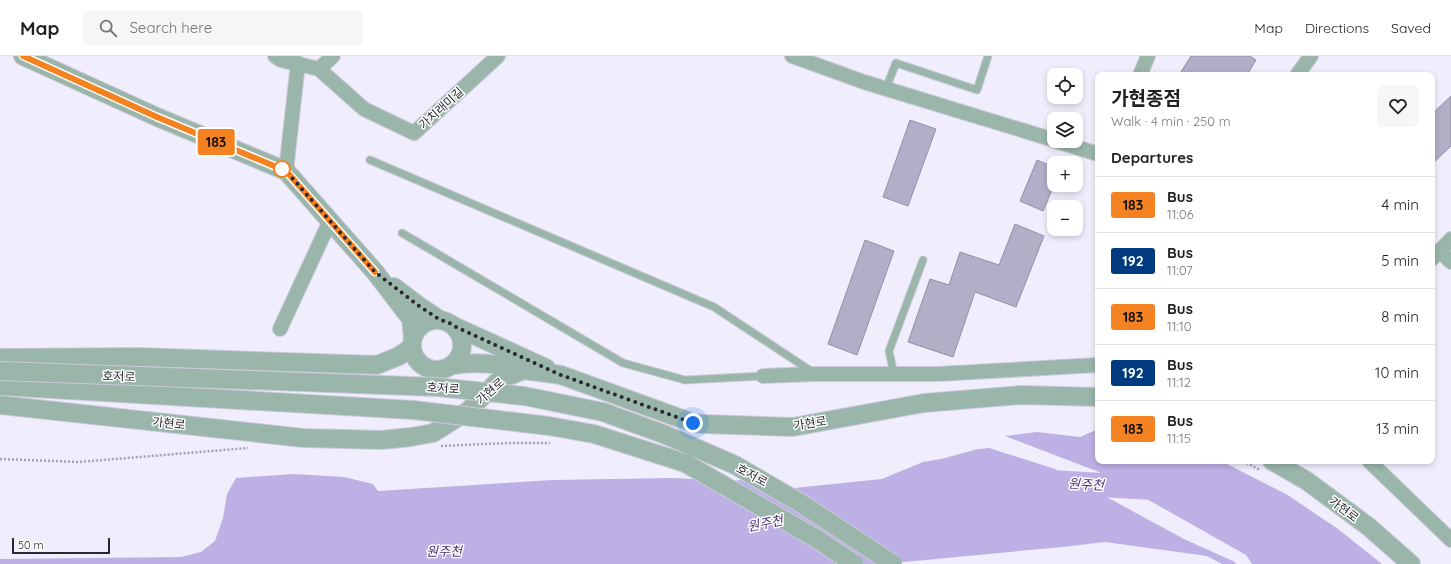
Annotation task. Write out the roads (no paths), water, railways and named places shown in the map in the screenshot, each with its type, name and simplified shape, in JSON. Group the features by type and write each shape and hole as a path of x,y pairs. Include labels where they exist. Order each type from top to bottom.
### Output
{"street":[{"path":"0,358 138,357 377,366 399,356 412,342 417,330 423,324 431,320 448,323 461,334 463,343 462,352 459,359 447,369 431,370 424,367 414,354 412,342 411,319 375,272 286,171 157,117 23,56"},
{"name":"가치래미길","path":"275,56 281,60 319,69 364,109 414,133 498,56"},
{"path":"319,69 333,56"},
{"path":"792,56 886,88 1047,138"},
{"path":"1141,72 1148,56"},
{"path":"1298,72 1310,56"},
{"path":"286,171 298,63"},
{"path":"1078,148 1095,153"},
{"path":"280,329 330,221"},
{"path":"1451,239 1436,255 1451,262"},
{"path":"375,272 419,306 448,323 561,375"},
{"path":"453,365 471,362 499,364 524,370"},
{"path":"763,376 816,374 938,374 1095,365"},
{"name":"가현로","path":"0,405 304,438 382,440 433,433 468,411 497,382 524,370 561,375 693,423 703,424 793,427 924,403 1020,395 1095,397"},
{"name":"호저로","path":"0,371 437,387 524,396 603,412 666,435 735,465 802,504 893,564"},
{"name":"호저로","path":"0,386 413,410 549,426 594,434 685,463 817,539 854,564"},
{"name":"가현로","path":"1277,464 1308,481 1369,527 1411,564"},
{"path":"1372,464 1451,540"}],"lane":[{"path":"886,88 896,63 976,90 988,56"},
{"path":"370,160 714,307 816,374"},
{"path":"402,233 623,363 685,380 763,376"},
{"path":"894,374 889,351 923,260"}],"water":[{"path":"1095,430 1095,464 1227,464 1286,494 1338,529 1382,564 1252,564 1246,555 1099,472 1005,436 1037,432 1080,437"},
{"path":"989,448 1055,469 1184,539 1235,562 1236,564 1222,564 1207,556 1105,542 883,564 0,564 0,559 181,557 201,552 215,541 223,518 227,494 236,478 294,474 344,477 373,484 378,491 553,480 673,478 732,481 751,479 760,489 794,488 882,479 923,462 941,459 978,449"}],"waterway":[{"name":"원주천","path":"1051,482 1156,489"}]}
